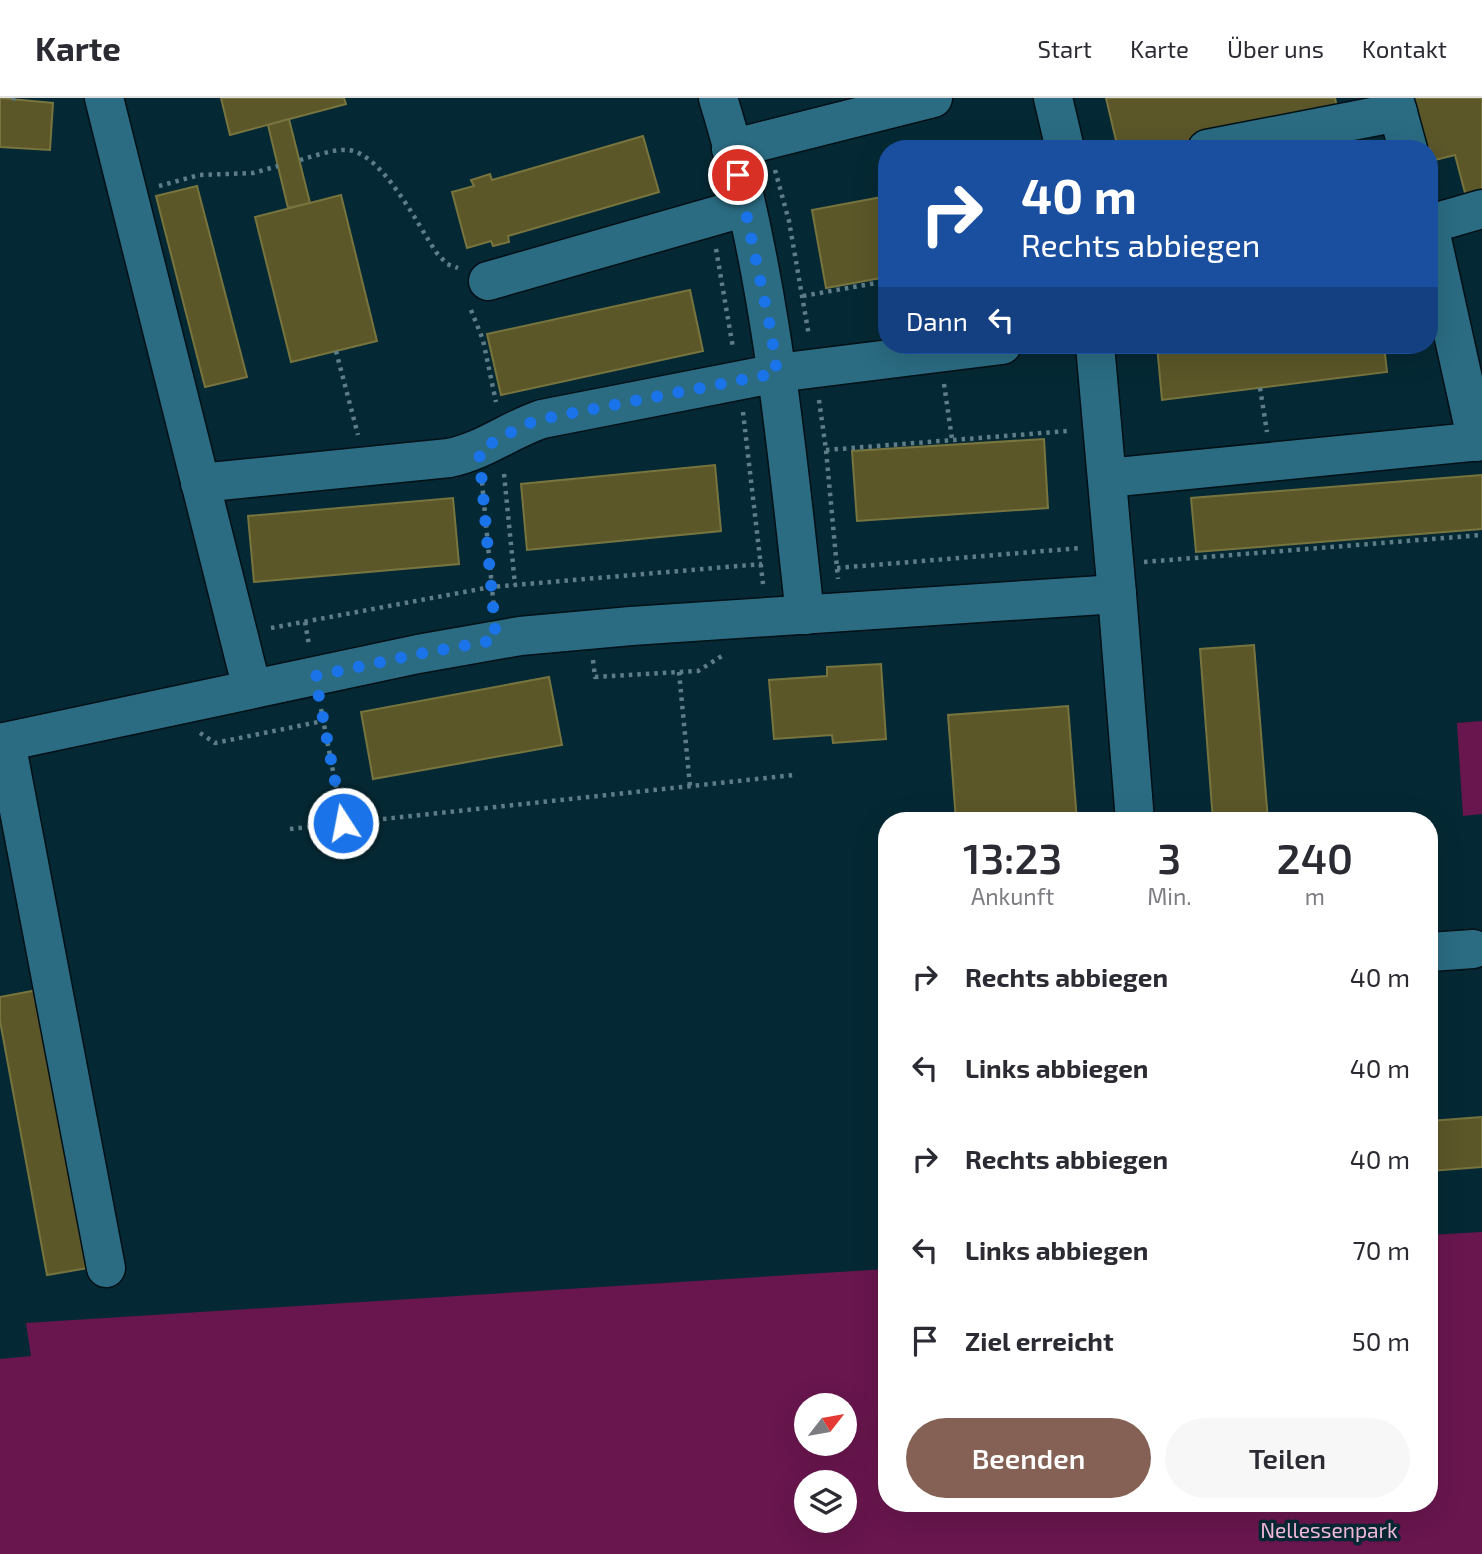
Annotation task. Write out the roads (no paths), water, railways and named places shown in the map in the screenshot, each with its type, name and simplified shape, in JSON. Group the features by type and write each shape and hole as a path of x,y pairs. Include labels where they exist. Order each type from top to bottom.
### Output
{"lane":[{"path":"104,98 252,689"},
{"path":"718,98 746,208 771,331 787,454 817,559 805,615"},
{"path":"731,149 933,98"},
{"path":"1053,98 1063,140"},
{"path":"1246,140 1396,105 1406,140"},
{"path":"488,281 746,208"},
{"path":"1438,222 1482,209"},
{"path":"1107,478 1479,442 1438,290"},
{"path":"200,482 449,458 479,450 526,424 542,419 777,373 932,354"},
{"path":"1096,354 1134,812"},
{"path":"107,1268 3,743 418,654 496,640 631,626 805,615 1115,569"},
{"path":"1438,951 1473,949"}],"park label":[{"name":"Nellessenpark","path":"1329,1531"}]}
